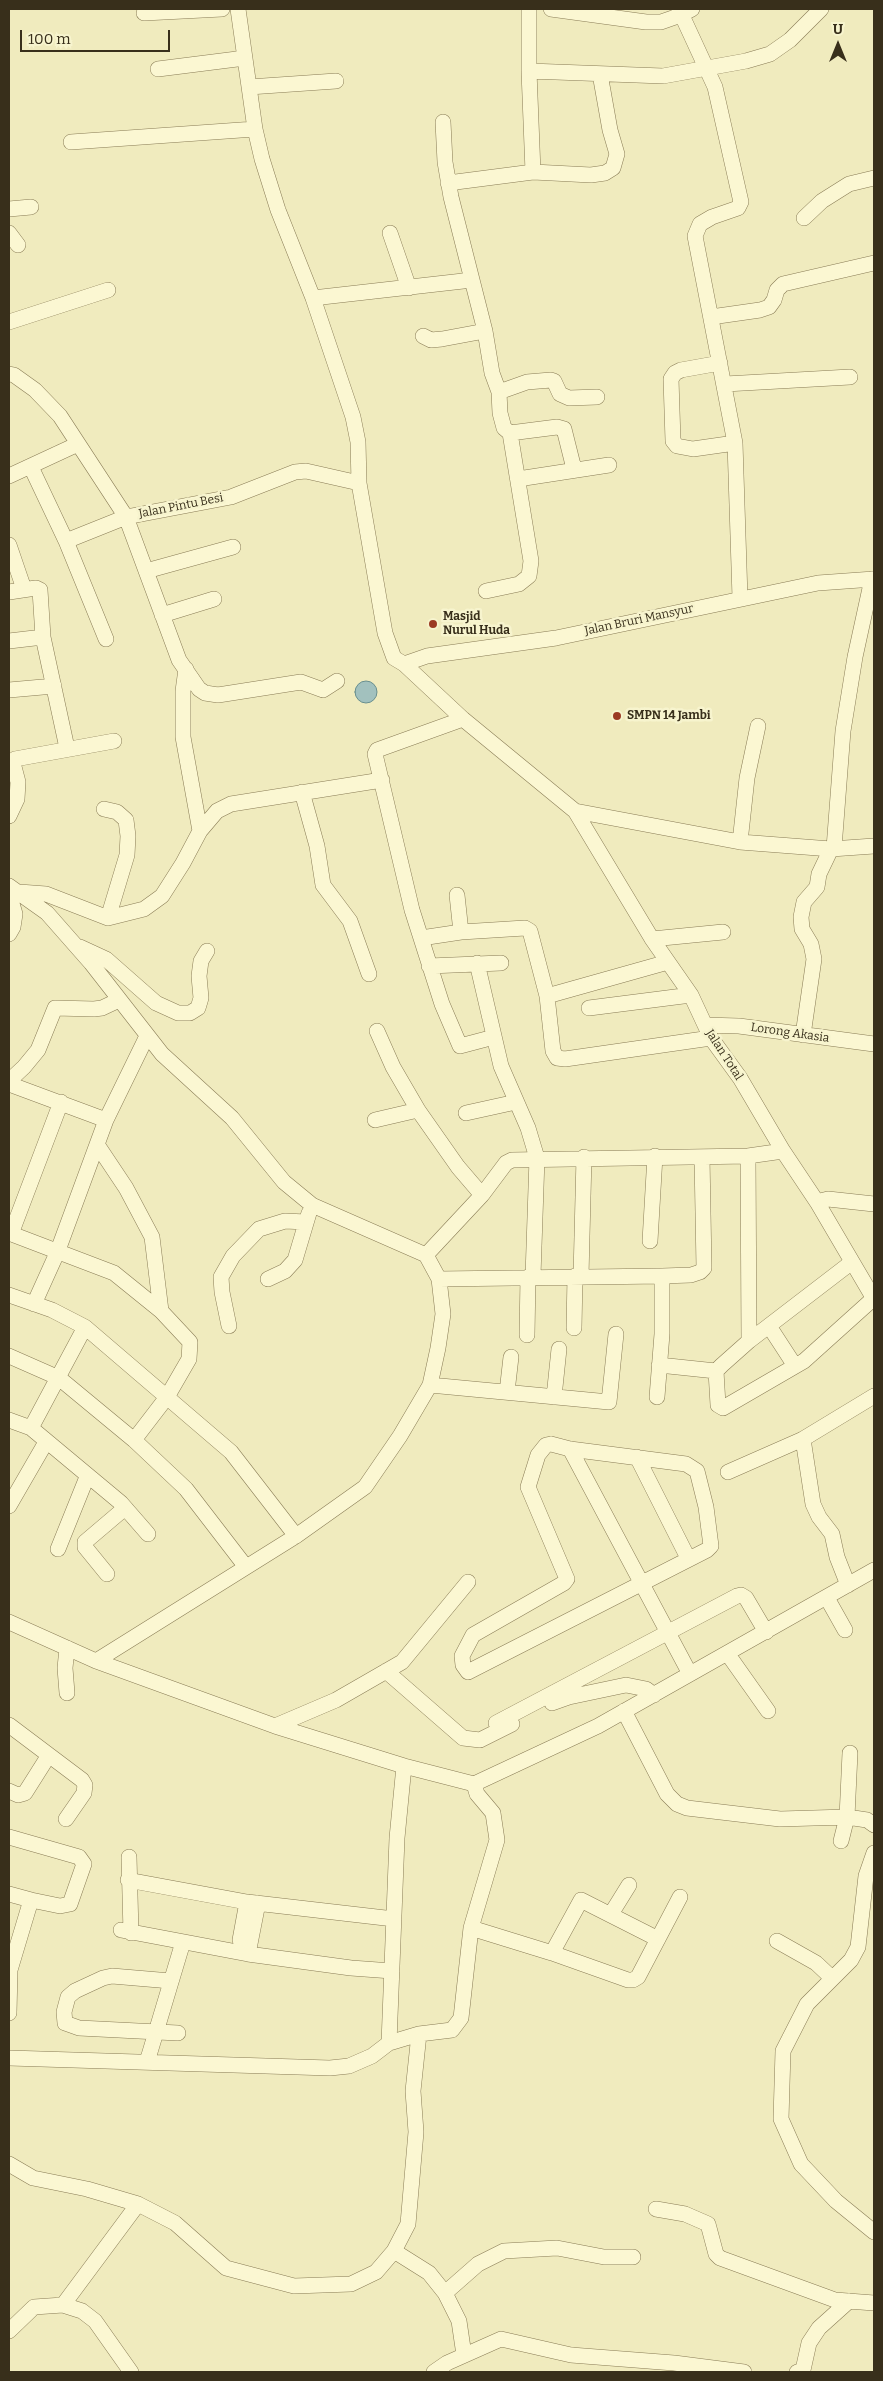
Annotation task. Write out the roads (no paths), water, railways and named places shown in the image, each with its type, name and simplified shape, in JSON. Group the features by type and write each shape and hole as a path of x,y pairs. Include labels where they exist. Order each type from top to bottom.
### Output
{"street":[{"path":"144,14 222,9"},
{"path":"238,9 255,129 278,210 313,298 353,418 358,442 359,483 385,632 394,658 404,664 463,719 575,811 740,842 832,848 874,846"},
{"path":"530,9 529,71 533,172"},
{"path":"551,9 646,15 661,22 684,11 718,98 741,202 738,208 712,217 700,224 695,236 735,443 740,598"},
{"path":"529,71 663,76 707,69 770,54 790,40 821,9"},
{"path":"158,69 245,58"},
{"path":"448,183 533,172 591,175 605,173 613,168 617,154 610,130 600,74"},
{"path":"249,87 336,81"},
{"path":"443,122 448,183 485,331 492,373 499,392 502,421 504,428 510,433 531,561 529,576 519,584 486,591"},
{"path":"71,142 255,129"},
{"path":"804,218 822,201 850,184 874,178"},
{"path":"9,209 31,207"},
{"path":"390,233 409,288"},
{"path":"711,317 760,310 769,307 774,300 777,290 783,284 874,263"},
{"path":"313,298 472,280"},
{"path":"9,322 108,290"},
{"path":"423,336 431,340 485,331"},
{"path":"720,363 681,370 675,373 671,379 673,441 677,446 693,449 735,443"},
{"name":"Jalan Pintu Besi","path":"10,371 35,390 60,416 126,517 231,496 295,472 306,471 359,483"},
{"path":"725,384 850,377"},
{"path":"499,392 527,382 551,380 554,381 560,394 569,398 597,398"},
{"path":"510,433 557,427 564,429 574,469"},
{"path":"9,476 78,444"},
{"path":"518,479 609,465"},
{"path":"31,467 66,541 106,639"},
{"path":"66,541 126,517 174,650 199,689 204,693 218,695 301,682 323,690 337,682"},
{"path":"9,545 16,590 40,590 43,637 67,748"},
{"path":"146,571 233,547"},
{"path":"803,1034 814,959 811,944 802,929 801,917 804,902 816,887 818,874 832,848 843,732 856,657 873,579"},
{"name":"Jalan Bruri Mansyur","path":"404,664 427,656 556,638 818,583 873,579"},
{"path":"162,615 214,599"},
{"path":"9,641 43,637"},
{"path":"186,669 183,691 183,737 200,830"},
{"path":"9,690 54,686"},
{"path":"463,719 377,750 375,754 412,910 429,966 460,1046 494,1037"},
{"path":"740,842 747,778 758,726"},
{"path":"9,816 17,799 18,782 13,763 14,759 114,740"},
{"path":"11,890 46,894 108,918 144,909 162,896 183,864 200,830 217,810 231,804 382,780"},
{"path":"302,792 317,846 323,885 350,921 369,974"},
{"path":"104,809 117,812 126,820 128,836 127,855 108,918"},
{"name":"Jalan Total","path":"575,811 652,939 691,995 708,1032 740,1078 783,1151 817,1202 874,1299"},
{"path":"9,934 13,927 15,914 11,890"},
{"path":"11,890 47,913 162,1054 232,1118 284,1182 312,1205 426,1255 439,1279 443,1314 430,1385 400,1436 365,1487 296,1536 96,1661"},
{"path":"457,895 461,932"},
{"path":"422,938 461,932 525,928 530,932 547,996 668,962"},
{"path":"652,939 723,932"},
{"path":"74,944 106,959 156,1003 178,1013 190,1013 198,1008 201,998 199,976 201,961 207,950"},
{"path":"477,963 501,1066 528,1128 537,1158 527,1335"},
{"path":"429,966 501,963"},
{"path":"589,1008 691,995"},
{"name":"Lorong Akasia","path":"547,996 553,1051 557,1058 565,1059 739,1026 874,1044"},
{"path":"106,1120 9,1082 24,1068 38,1050 55,1008 102,1008 119,1000"},
{"path":"377,1031 393,1067 418,1110 458,1167 482,1195"},
{"path":"34,1304 57,1253 106,1120 147,1036"},
{"path":"61,1102 10,1234 114,1273 161,1311 190,1342 189,1359 167,1397 134,1440"},
{"path":"466,1113 516,1102"},
{"path":"375,1120 418,1110"},
{"path":"98,1146 126,1188 152,1237 161,1311"},
{"path":"426,1255 482,1195 506,1163 512,1160 655,1156 748,1156 783,1151"},
{"path":"650,1241 655,1156"},
{"path":"748,1156 749,1341"},
{"path":"439,1279 531,1276 662,1276 691,1275 700,1272 704,1268 702,1157"},
{"path":"574,1328 584,1158"},
{"path":"817,1202 828,1199 874,1204"},
{"path":"268,1279 285,1271 295,1260 312,1205"},
{"path":"229,1326 221,1277 233,1256 259,1229 285,1222 306,1222"},
{"path":"659,1365 716,1371 749,1341 852,1262"},
{"path":"657,1397 662,1276"},
{"path":"9,1295 52,1310 86,1327 232,1452 296,1536"},
{"path":"716,1371 718,1405 723,1408 804,1361 874,1299"},
{"path":"769,1326 795,1366"},
{"path":"30,1428 86,1327"},
{"path":"430,1385 609,1402 616,1334"},
{"path":"554,1397 559,1349"},
{"path":"9,1356 59,1378 134,1440 186,1489 246,1567"},
{"path":"507,1392 511,1357"},
{"path":"728,1472 803,1439 874,1396"},
{"path":"9,1420 30,1428 125,1508 148,1534"},
{"path":"803,1439 813,1504 819,1517 832,1534 837,1557 848,1585"},
{"path":"9,1506 46,1442"},
{"path":"558,1444 570,1449 636,1457 686,1464 697,1471 706,1507 711,1546 470,1672 466,1671 462,1656 473,1635 564,1584 567,1579 528,1486 538,1455 546,1445 558,1444"},
{"path":"570,1449 690,1674"},
{"path":"636,1457 688,1558"},
{"path":"58,1549 87,1477"},
{"path":"107,1574 85,1547 85,1542 125,1508"},
{"path":"9,1622 96,1661 275,1726 404,1766 474,1784 598,1726 874,1570"},
{"path":"275,1726 336,1700 402,1662 468,1582"},
{"path":"496,1724 741,1595 746,1598 766,1632"},
{"path":"827,1598 845,1630"},
{"path":"67,1693 65,1668 68,1648"},
{"path":"727,1653 768,1711"},
{"path":"386,1671 459,1735 471,1740 480,1740 556,1701 569,1697 626,1685 646,1689 654,1695"},
{"path":"624,1711 667,1794 676,1804 687,1808 780,1819 848,1817 867,1820 874,1825"},
{"path":"9,1725 82,1780 85,1785 84,1793 66,1819"},
{"path":"842,1841 848,1817 850,1753"},
{"path":"9,1790 18,1795 25,1793 48,1755"},
{"path":"389,2043 397,1838 404,1766"},
{"path":"9,2058 330,2068 349,2066 372,2056 389,2043 419,2034 452,2030 461,2018 471,1928 497,1840 493,1813 477,1794 474,1784"},
{"path":"9,1837 79,1858 84,1864 70,1904 60,1906 9,1894"},
{"path":"874,1853 866,1876 858,1947 852,1960 807,2004 782,2051 780,2119 801,2164 836,2201 874,2232"},
{"path":"129,1858 126,1932 243,1953 350,1968 392,1971"},
{"path":"128,1880 253,1902 394,1920"},
{"path":"614,1910 629,1885"},
{"path":"555,1948 581,1900 586,1895 590,1895 658,1939"},
{"path":"471,1928 555,1948 602,1971 633,1980 638,1977 680,1897"},
{"path":"9,2013 9,1977 12,1953 31,1900"},
{"path":"243,1953 253,1902"},
{"path":"777,1941 816,1962 832,1978"},
{"path":"147,2062 183,1942"},
{"path":"171,1981 112,1976 75,1991 68,1997 65,2022 79,2028 178,2034"},
{"path":"9,2164 33,2178 87,2189 138,2204 175,2223 226,2268 294,2286 351,2284 376,2272 394,2251 408,2224 416,2132 413,2091 419,2034"},
{"path":"63,2305 138,2204"},
{"path":"656,2209 685,2214 708,2224 716,2254 720,2258 835,2300 874,2304"},
{"path":"445,2293 478,2264 504,2251 558,2248 604,2257 633,2257"},
{"path":"394,2251 429,2273 445,2293 459,2321 464,2355"},
{"path":"797,2372 802,2370 809,2343 819,2328 849,2301"},
{"path":"9,2331 34,2307 63,2305 82,2311 95,2321 131,2372"},
{"path":"434,2372 494,2340 508,2338 571,2355 674,2363 744,2372"}],"water":[{"path":"366,681 374,684 377,692 374,700 366,703 358,700 355,692 358,684"}],"place":[{"name":"Masjid Nurul Huda","path":"433,624"},
{"name":"SMPN 14 Jambi","path":"617,716"}]}
